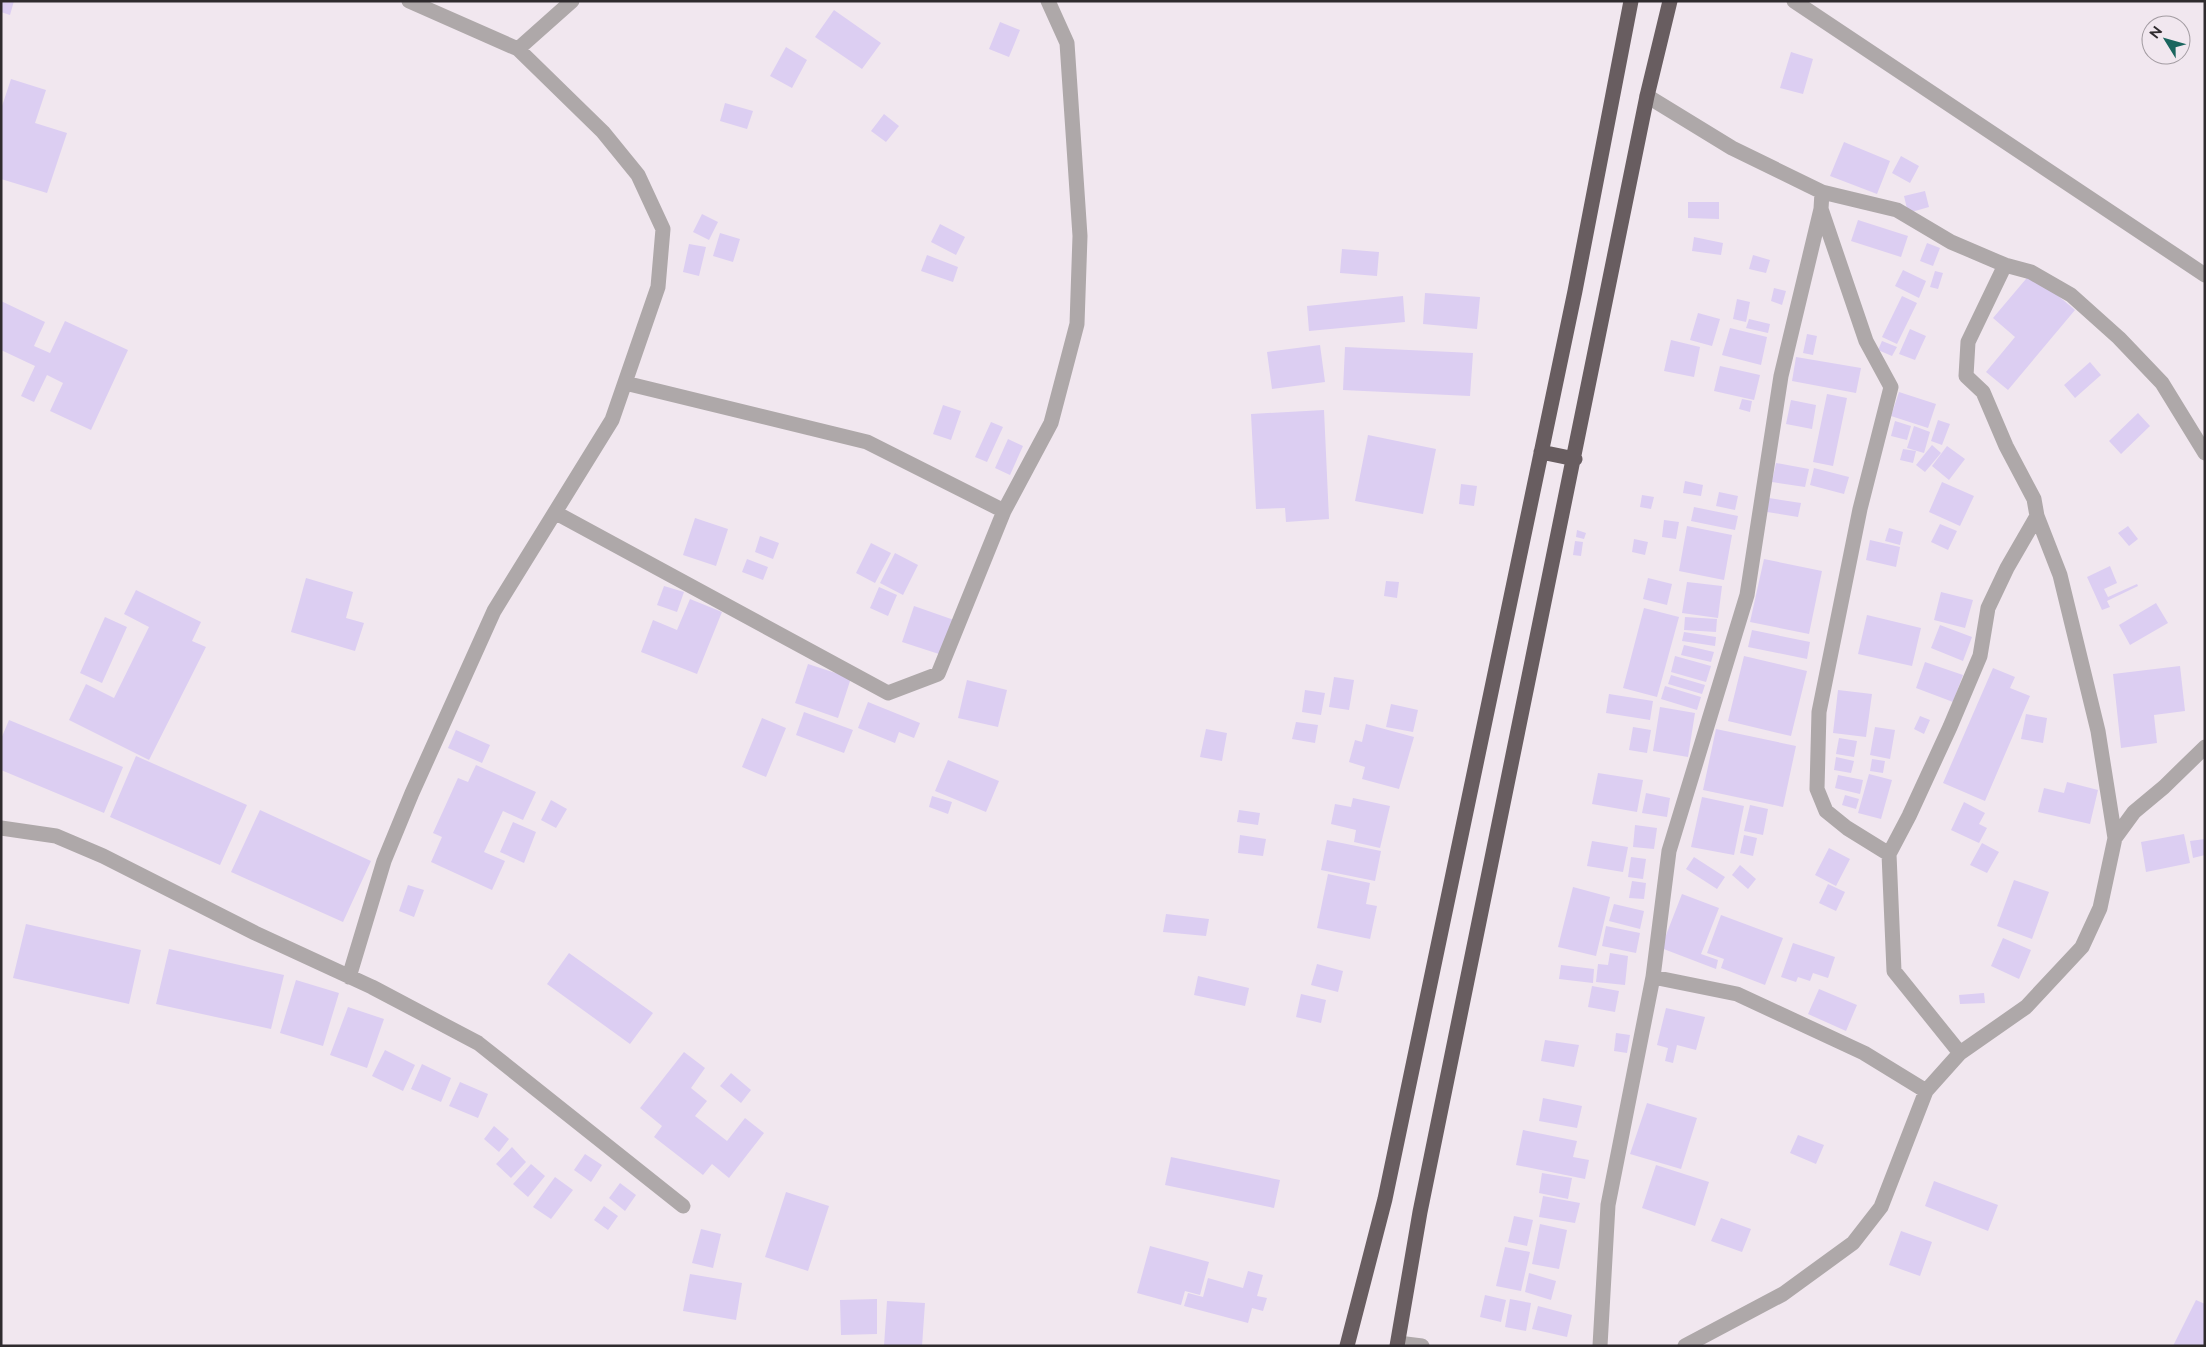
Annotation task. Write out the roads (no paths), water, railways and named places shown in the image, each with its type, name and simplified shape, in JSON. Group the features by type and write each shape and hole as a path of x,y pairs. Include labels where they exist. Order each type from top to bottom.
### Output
{"highway":[{"path":"1347,1346 1385,1199 1575,290 1631,1"},
{"path":"1398,1345 1420,1212 1575,459 1647,96 1670,1"},
{"path":"1541,452 1575,459"}],"street":[{"path":"349,977 384,861 412,793 494,611 612,420 658,287 663,229 638,174 603,132 518,49 409,1"},
{"path":"518,49 572,1"},
{"path":"556,513 888,692 938,674 1004,511 1051,423 1078,324 1080,236 1067,43 1048,1"},
{"path":"1794,1 2205,276"},
{"path":"1647,96 1732,148 1822,192 1897,210 1951,242 2005,265 2032,272 2071,295 2162,382 2205,453"},
{"path":"1600,1346 1608,1205 1653,977 1669,851 1747,595 1781,376 1821,209 1822,192"},
{"path":"1821,209 1866,341 1891,387 1860,509 1819,712 1817,789 1826,811 1847,828 1889,854"},
{"path":"1685,1346 1783,1294 1853,1244 1881,1207 1926,1091 1960,1053 2026,1007 2082,947 2100,908 2115,838 2098,731 2084,668 2060,575 2037,516 2034,499 2006,446 1983,392 1966,376 1968,342 2005,265"},
{"path":"625,383 867,442 1004,511"},
{"path":"1960,1053 1894,971 1889,854 1909,816 1950,727 1980,656 1988,608 2007,568 2037,516"},
{"path":"2115,838 2134,812 2164,787 2205,747"},
{"path":"1,828 56,836 95,853 255,933 372,987 478,1043 683,1206"},
{"path":"1653,977 1737,994 1864,1053 1926,1091"},
{"path":"1398,1345 1422,1346"}]}
